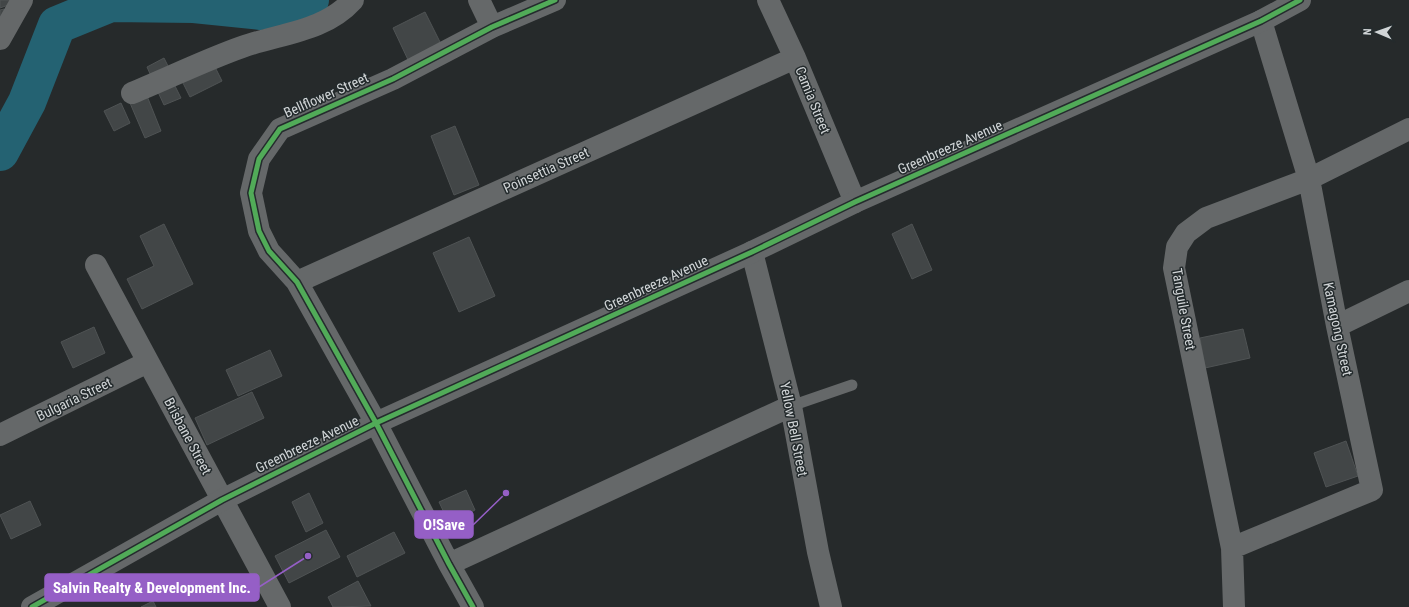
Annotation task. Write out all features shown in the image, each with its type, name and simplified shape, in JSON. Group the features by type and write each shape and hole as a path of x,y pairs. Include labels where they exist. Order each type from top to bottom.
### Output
{"street":[{"path":"0,39 22,0"},
{"path":"132,93 243,47 309,29 344,10 353,0"},
{"path":"479,0 492,27"},
{"name":"Bellflower Street","path":"376,424 297,282 270,251 259,232 251,193 259,159 280,129 393,79 492,27 555,0"},
{"name":"Camia Street","path":"768,0 796,58 855,202"},
{"name":"Greenbreeze Avenue","path":"32,607 222,500 376,424 752,252 855,202 1261,21 1300,0"},
{"name":"Kamagong Street","path":"1232,548 1372,490 1337,326 1309,179 1261,21"},
{"name":"Poinsettia Street","path":"297,282 796,58"},
{"name":"Tanguile Street","path":"1234,607 1232,548 1174,268 1177,247 1186,233 1206,218 1309,179 1409,129"},
{"name":"Yellow Bell Street","path":"752,252 791,406 818,552 831,607"},
{"name":"Brisbane Street","path":"96,265 280,607"},
{"path":"1337,326 1409,291"},
{"name":"Bulgaria Street","path":"0,435 148,362"},
{"path":"449,564 791,406"},
{"path":"376,424 473,607"}],"lane":[{"path":"791,406 852,385"}],"building":[{"path":"0,0 13,0 14,3 0,8"},
{"path":"4,9 8,20 0,23 0,10"},
{"path":"425,12 443,48 410,64 393,28"},
{"path":"164,58 169,68 151,76 147,67"},
{"path":"214,65 222,81 190,97 182,81"},
{"path":"174,84 181,98 164,105 158,92"},
{"path":"147,96 161,131 145,138 130,103"},
{"path":"121,103 130,123 114,131 104,111"},
{"path":"455,126 479,185 454,195 431,136"},
{"path":"164,224 193,284 142,309 127,279 154,266 140,236"},
{"path":"912,224 932,270 912,279 892,234"},
{"path":"469,237 495,296 459,312 433,253"},
{"path":"94,327 105,353 73,368 61,342"},
{"path":"1243,329 1250,358 1205,368 1200,338"},
{"path":"270,350 282,376 238,396 226,370"},
{"path":"252,392 264,418 207,445 195,418"},
{"path":"1346,441 1358,476 1326,487 1314,453"},
{"path":"466,490 475,510 449,523 439,502"},
{"path":"309,493 323,523 306,532 292,502"},
{"path":"30,501 41,525 11,539 0,515"},
{"path":"326,530 340,557 289,583 275,556"},
{"path":"394,532 405,553 357,577 347,556"},
{"path":"358,581 371,606 333,607 328,597"},
{"path":"153,601 156,607 141,607"}],"waterway":[{"path":"0,152 27,102 57,25 111,3 194,4 261,11 310,0"}],"cycle path":[{"path":"473,607 376,423 297,282 269,251 259,231 251,193 259,159 280,129 393,79 492,27 555,0"},
{"path":"32,607 222,500 376,423 752,252 855,202 1261,21 1300,0"}],"place":[{"name":"O!Save","path":"506,493"},
{"name":"Salvin Realty & Development Inc.","path":"308,556"}]}
